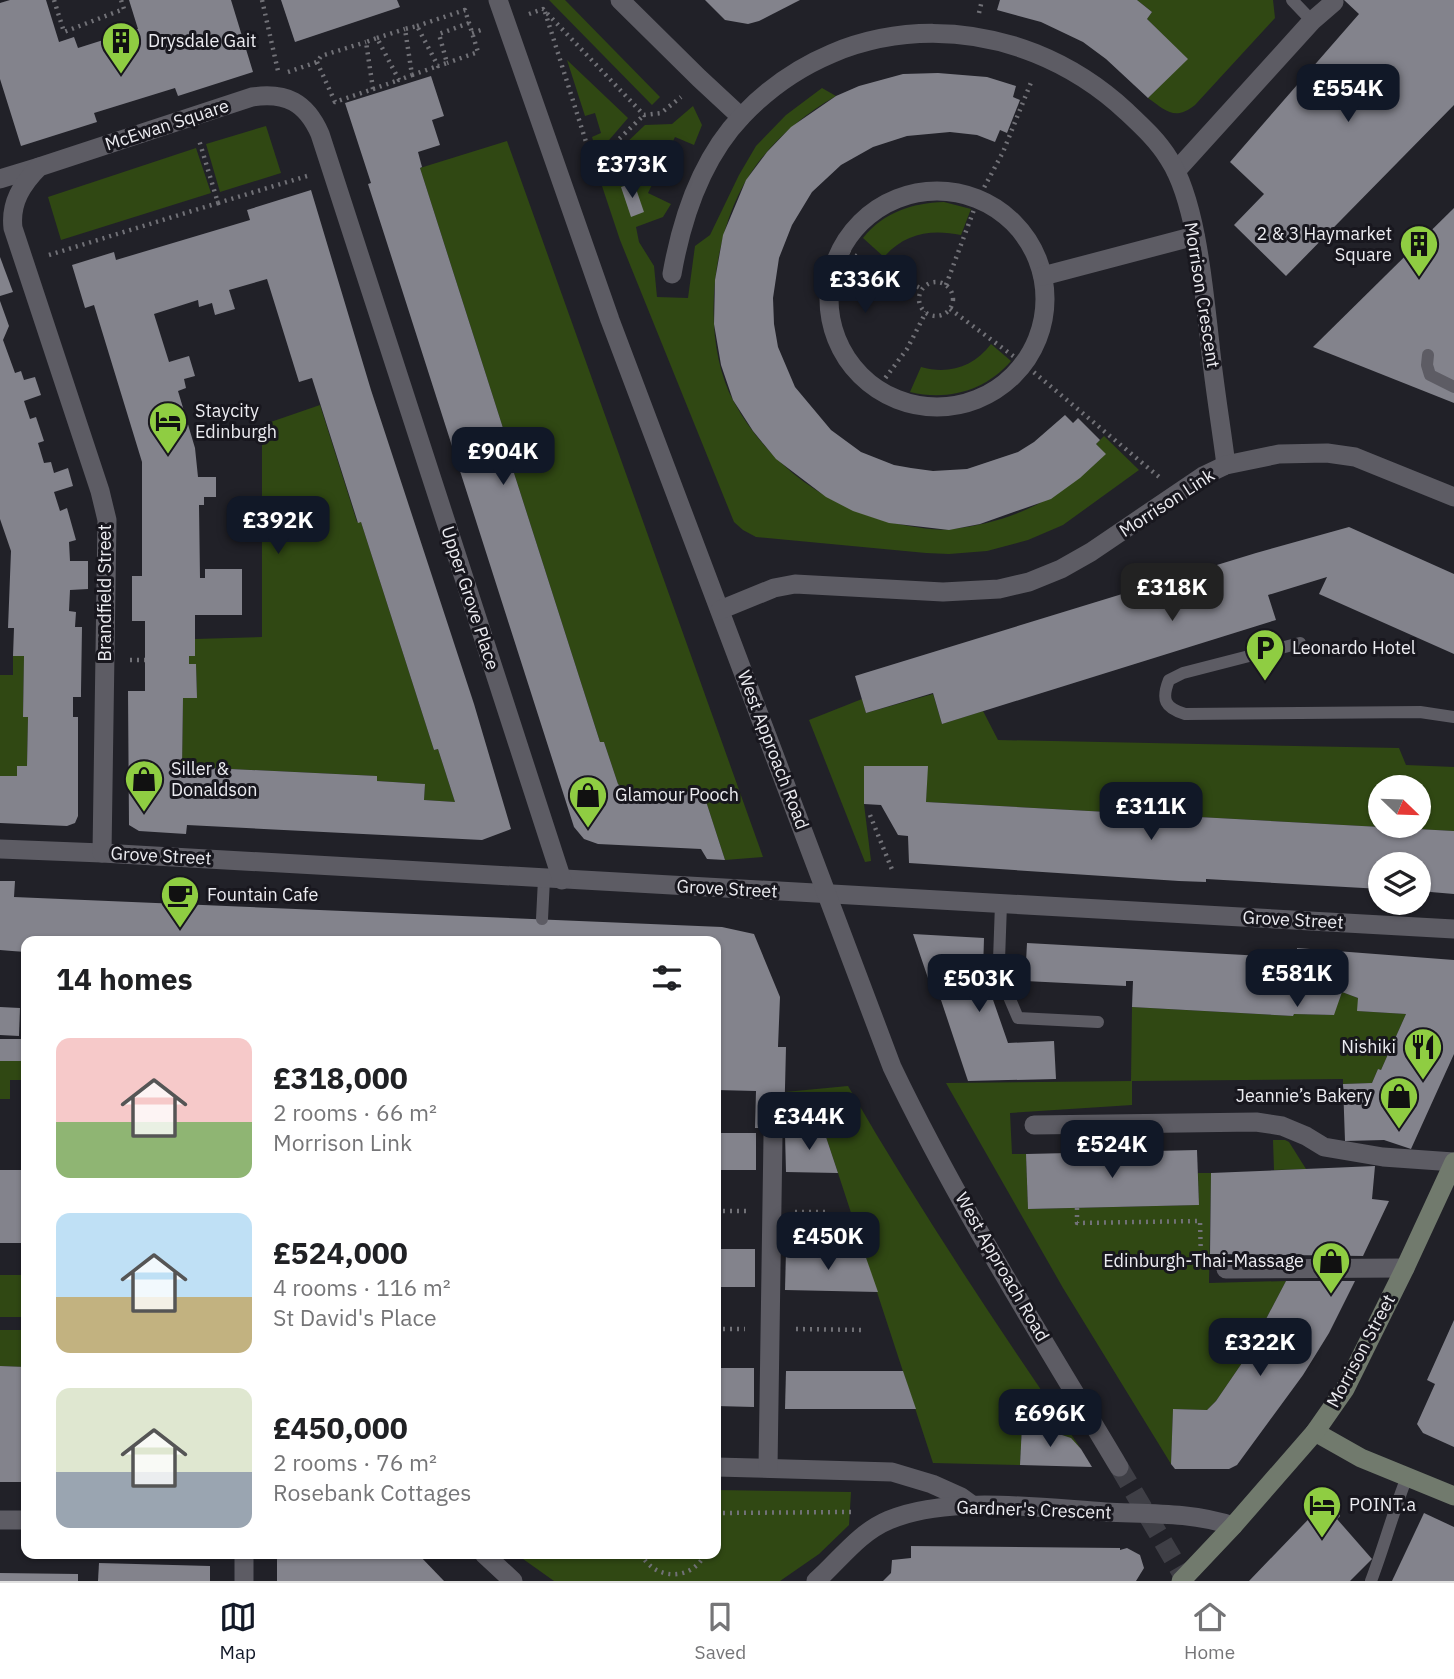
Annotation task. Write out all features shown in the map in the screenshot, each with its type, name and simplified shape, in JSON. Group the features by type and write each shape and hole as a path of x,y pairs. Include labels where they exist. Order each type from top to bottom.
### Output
{"main road":[{"name":"Morrison Street","path":"1181,1581 1315,1432 1345,1389 1454,1162"},
{"path":"1315,1432 1338,1447 1454,1496"}],"street":[{"name":"West Approach Road","path":"498,0 610,320 892,1067 912,1109 976,1224 1119,1467"},
{"path":"620,0 741,117"},
{"path":"1176,171 1312,21 1334,2"},
{"name":"Morrison Crescent","path":"672,274 680,230 689,204 714,153 741,117 788,77 825,57 873,40 923,34 975,35 1005,42 1041,55 1080,75 1114,100 1156,141 1176,171 1195,236 1226,465"},
{"name":"McEwan Square","path":"0,179 252,97 276,96"},
{"path":"276,96 297,103 314,120 331,168"},
{"path":"24,262 12,217 21,188 39,167"},
{"name":"Upper Grove Place","path":"331,168 553,880"},
{"path":"931,191 963,194 978,199 994,207 1020,229 1030,244 1043,276 1045,299 1039,337 1024,364 991,394 962,405 918,406 904,402 877,389 864,379 849,361 838,341 830,310 830,287 842,249 855,230 873,213 900,198 931,191"},
{"path":"1043,276 1195,236"},
{"name":"Brandfield Street","path":"24,262 103,503 108,541 102,853"},
{"name":"Morrison Link","path":"720,610 774,588 795,584 943,592 999,589 1029,582 1061,569 1091,552 1178,493 1226,465 1279,454 1327,453 1364,460 1454,497"},
{"name":"Grove Street","path":"0,849 1454,929"},
{"path":"1034,1125 1256,1122 1282,1126 1324,1147 1383,1157 1454,1162"},
{"path":"768,1468 773,1136"},
{"path":"1226,1269 1405,1268"},
{"path":"721,1468 892,1472 932,1484 972,1505"},
{"name":"Gardner's Crescent","path":"816,1581 852,1544 888,1520 923,1510 972,1505 1189,1516 1233,1526"},
{"path":"0,1520 21,1520"},
{"path":"244,1559 244,1581"},
{"path":"489,1559 513,1581"}],"lane":[{"path":"1292,0 1312,21"},
{"path":"1428,355 1430,375 1454,387"},
{"path":"1300,643 1183,673 1169,680 1164,692 1166,702 1173,710 1185,714 1420,712 1454,717"},
{"path":"542,919 553,880"},
{"path":"1001,904 999,960 1006,990 1018,1018 1098,1022"},
{"path":"1371,1581 1385,1546 1390,1518 1407,1477"}],"path":[{"path":"54,0 64,32 124,9 121,0"},
{"path":"262,0 279,75 276,96"},
{"path":"505,22 543,9"},
{"path":"543,9 644,115"},
{"path":"543,9 593,164 644,115 654,115 668,109 699,78"},
{"path":"465,10 469,23 478,52 335,102 317,62 321,56 465,10"},
{"path":"447,63 439,34 469,23"},
{"path":"417,26 438,66"},
{"path":"405,29 412,75"},
{"path":"377,38 399,80"},
{"path":"366,42 373,89"},
{"path":"946,285 978,199 1003,152 1041,55"},
{"path":"192,117 218,203"},
{"path":"24,262 331,168"},
{"path":"842,249 922,289"},
{"path":"931,283 946,285 952,293 950,309 936,316 926,312 920,304 922,289 931,283"},
{"path":"950,309 1024,364 1178,493"},
{"path":"877,389 907,349 926,312"},
{"path":"870,814 897,898"},
{"path":"1077,1208 1077,1223 1200,1221 1200,1270 1226,1269"},
{"path":"721,1513 863,1511"},
{"path":"643,1559 654,1573 674,1580 694,1573 703,1559"}],"green space":[{"path":"549,0 565,0 660,97 652,105"},
{"path":"1137,0 1273,0 1275,18 1195,105 1176,113 1148,98 1187,59 1147,19 1152,12"},
{"path":"567,60 628,118 597,154 592,137 601,133 595,113 585,116"},
{"path":"822,88 836,96 793,126 757,164 729,217 720,248 715,280 716,345 723,375 734,402 766,448 807,484 856,511 882,520 930,529 946,530 995,521 1054,495 1105,454 1096,444 1104,436 1139,470 1063,525 1028,540 987,551 949,554 756,537 734,522 620,240 597,171 645,125 672,124 693,106 702,125 694,145 675,137 648,193 671,204 663,217 636,227 639,242 654,266 657,297 688,298 695,246 710,235 756,146 786,115"},
{"path":"266,126 281,173 220,192 206,144"},
{"path":"507,141 763,857 725,860 703,792 623,789 618,784 604,742 600,742 420,168"},
{"path":"196,148 211,193 61,240 48,197"},
{"path":"944,202 971,209 961,235 919,235 901,243 884,257 863,238 889,215 921,204"},
{"path":"991,344 1011,361 990,380 952,394 910,392 921,367 941,370 960,367 977,358"},
{"path":"320,405 357,522 361,522 434,750 438,749 455,802 424,800 425,784 377,781 377,776 191,767 190,770 182,770 183,698 197,698 196,665 189,664 189,656 195,655 195,639 262,637 262,425"},
{"path":"13,656 24,656 23,717 28,717 27,766 17,766 17,776 0,776 0,675 13,675"},
{"path":"933,694 942,724 983,711 998,740 1399,748 1406,765 1454,767 1454,831 1432,830 1432,775 1368,775 1368,826 926,802 927,766 864,767 864,804 871,861 865,862 809,720 862,699 866,713"},
{"path":"1342,992 1358,998 1358,1011 1406,1014 1381,1070 1378,1069 1372,1083 1343,1084 1343,1079 1132,1081 1132,1105 1010,1113 1012,1154 1026,1154 1028,1209 1199,1205 1198,1173 1211,1173 1209,1283 1286,1281 1266,1319 1270,1322 1216,1401 1207,1410 1173,1409 1171,1464 1063,1288 946,1083 1131,1081 1132,1007 1293,1016 1333,1015"},
{"path":"0,1061 21,1061 21,1080 10,1080 10,1099 0,1099"},
{"path":"848,1086 932,1224 1081,1449 1054,1432 1022,1425 1020,1465 933,1463 825,1134 822,1134 822,1113 784,1113 785,1092"},
{"path":"1273,1140 1289,1142 1306,1169 1274,1170"},
{"path":"0,1275 21,1275 21,1317 0,1317"},
{"path":"0,1330 21,1330 21,1367 0,1366"},
{"path":"721,1490 851,1492 849,1525 819,1554 780,1581 554,1581 523,1559 721,1559"}],"building":[{"name":"Drysdale Gait","path":"10,0 46,0 59,42 74,37 78,48 138,29 129,0 231,0 253,72 178,96 175,88 94,113 97,122 21,146 0,79 0,3"},
{"path":"281,0 397,0 400,7 295,42"},
{"path":"705,0 800,0 748,24 725,20"},
{"path":"1000,0 1137,0 1152,12 1147,19 1188,59 1148,98 1106,59 1083,42 1041,22 997,10"},
{"path":"1344,0 1454,0 1454,105 1286,276 1234,225 1264,194 1230,162 1359,14"},
{"path":"938,73 987,77 1016,86 1013,97 1020,100 1007,133 1000,130 995,142 977,135 950,132 907,136 873,147 841,165 812,192 792,225 779,258 773,298 778,347 795,387 831,430 861,452 894,465 911,468 933,471 967,469 1018,452 1065,415 1073,423 1078,418 1100,440 1096,444 1106,454 1080,478 1051,499 980,524 949,530 889,523 853,511 826,497 776,459 733,400 721,365 714,324 715,280 723,235 746,180 767,152 791,127 836,96 859,86 903,74"},
{"path":"431,76 444,116 432,120 440,145 418,152 422,167 420,168 600,742 604,742 618,784 623,789 703,792 725,860 707,859 701,849 598,844 584,839 574,827 368,184 371,183 345,103"},
{"path":"634,183 644,212 631,217 621,187"},
{"path":"311,190 371,390 474,704 511,829 482,840 187,825 186,834 139,831 129,825 128,691 145,691 145,621 132,621 132,576 142,576 142,462 94,305 85,308 72,265 114,252 116,260 250,220 247,210","holes":["267,279 299,382 312,378 434,750 438,749 455,802 424,800 425,784 377,781 377,776 190,767 190,770 182,770 183,698 197,698 196,664 189,664 189,656 195,656 195,615 242,615 242,569 205,569 205,578 200,578 199,505 204,505 204,497 216,497 216,477 198,477 195,448 178,391 186,388 184,379 195,376 189,356 169,362 154,314 198,300 199,307 212,303 215,315 235,309 229,290"]},
{"name":"2 & 3 Haymarket Square","path":"1454,208 1454,403 1313,347"},
{"path":"0,257 13,292 0,296"},
{"path":"0,301 9,326 3,340 15,373 21,371 24,380 35,377 41,395 24,401 30,419 36,417 44,441 38,443 44,463 51,462 54,473 68,468 73,486 54,492 60,511 67,508 76,540 69,542 70,561 88,561 88,589 70,590 69,611 76,612 75,627 82,627 81,697 73,697 73,717 78,717 78,816 75,823 67,826 0,823 0,776 17,776 17,766 27,766 28,717 23,717 24,656 13,656 14,628 8,628 11,551 0,519"},
{"path":"1349,527 1454,574 1454,654 1319,594 1327,577 1268,595 1276,620 942,724 933,693 866,713 855,676"},
{"path":"864,766 928,766 926,802 1368,826 1368,838 1432,838 1432,830 1454,831 1454,894 1431,892 1431,852 1368,852 1368,888 1206,879 1206,882 1179,881 909,863 908,836 898,835 881,805 864,804"},
{"path":"0,881 15,881 14,897 722,927 754,934 780,997 778,1047 786,1047 784,1128 755,1128 756,1091 721,1090 721,936 21,936 21,952 0,950"},
{"path":"913,934 984,938 983,971 1008,1043 1054,1041 1056,1079 968,1081 937,988 934,983 930,984"},
{"path":"1027,943 1297,958 1297,948 1454,960 1454,1054 1411,1149 1384,1140 1345,1141 1343,1084 1372,1083 1378,1069 1381,1070 1406,1014 1357,1011 1358,998 1342,992 1334,1015 1293,1016 1132,1007 1133,981 1126,981 1126,986 1025,981"},
{"path":"0,1007 20,1008 19,1036 0,1035"},
{"path":"0,1039 21,1039 21,1061 0,1061"},
{"path":"804,1124 821,1124 822,1134 825,1134 838,1173 786,1172 785,1134 804,1134"},
{"path":"721,1133 756,1133 756,1170 721,1170"},
{"path":"1197,1150 1199,1205 1028,1209 1026,1154"},
{"path":"1375,1166 1372,1199 1389,1201 1363,1256 1210,1254 1211,1173"},
{"path":"0,1170 21,1170 21,1243 0,1243"},
{"path":"721,1249 755,1249 755,1287 721,1287"},
{"path":"786,1251 864,1252 878,1292 785,1290"},
{"path":"1286,1281 1355,1281 1329,1333 1303,1375 1237,1465 1229,1469 1175,1469 1171,1464 1173,1409 1207,1410 1216,1401 1270,1322 1266,1319"},
{"path":"1454,1320 1454,1447 1423,1433 1417,1424 1435,1384 1427,1380"},
{"path":"0,1366 21,1367 21,1482 0,1482"},
{"path":"721,1368 754,1368 754,1407 721,1406"},
{"path":"786,1371 903,1371 916,1409 785,1409"},
{"path":"1022,1425 1038,1427 1071,1438 1092,1467 1020,1465"},
{"name":"POINT.a","path":"1327,1500 1334,1500 1339,1504 1340,1516 1337,1519 1372,1559 1350,1581 1249,1581"},
{"path":"1424,1513 1454,1527 1454,1581 1392,1581"},
{"path":"911,1546 1127,1548 1140,1555 1144,1568 1136,1581 883,1581 891,1573 892,1560 911,1558"},
{"path":"277,1559 423,1559 444,1581 277,1581"},
{"path":"99,1563 210,1566 210,1581 98,1581"},
{"path":"0,1573 78,1574 78,1581 0,1581"}],"tunnel":[{"path":"1119,1467 1186,1581"}],"place":[{"name":"Drysdale Gait","path":"121,75"},
{"name":"2 & 3 Haymarket Square","path":"1419,278"},
{"name":"Staycity Edinburgh","path":"168,455"},
{"name":"Leonardo Hotel","path":"1265,682"},
{"name":"Siller & Donaldson","path":"144,813"},
{"name":"Glamour Pooch","path":"588,829"},
{"name":"Fountain Cafe","path":"180,929"},
{"name":"Nishiki","path":"1423,1081"},
{"name":"Jeannie’s Bakery","path":"1399,1130"},
{"name":"Edinburgh-Thai-Massage","path":"1331,1295"},
{"name":"POINT.a","path":"1322,1539"}]}
